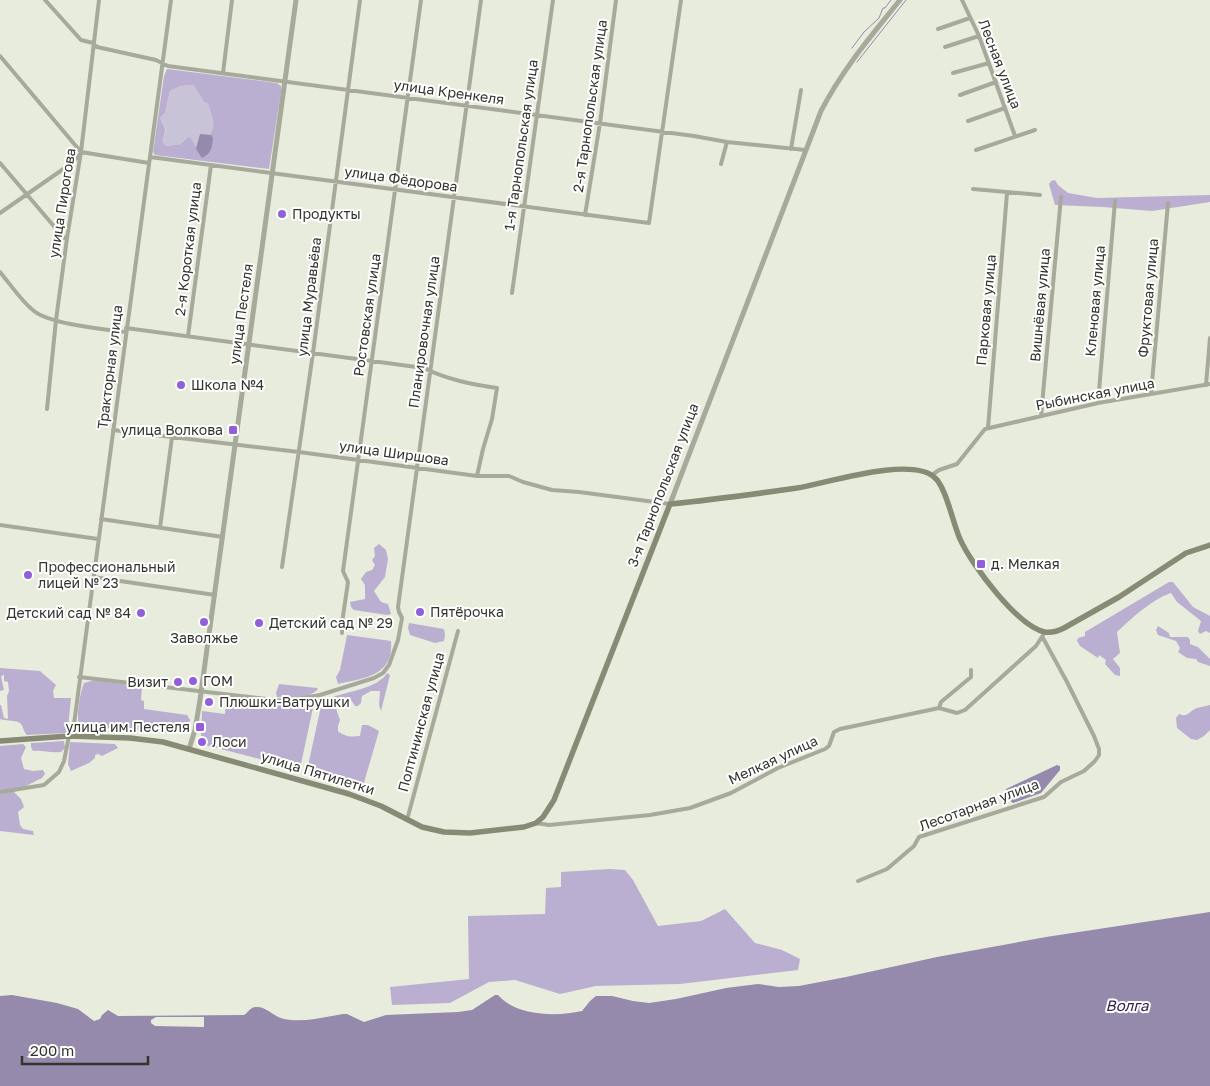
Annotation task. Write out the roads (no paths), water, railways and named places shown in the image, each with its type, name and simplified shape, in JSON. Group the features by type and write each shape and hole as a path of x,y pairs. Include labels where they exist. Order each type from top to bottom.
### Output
{"main road":[{"path":"670,504 800,488 868,472 918,470 932,475 943,489 955,527 974,564 994,589 1024,620 1045,632 1054,632 1064,628 1128,592 1186,553 1210,546"},
{"name":"3-я Тарнопольская улица","path":"536,823 554,800 670,504"},
{"name":"улица Пятилетки","path":"0,741 69,736 145,740 189,748 349,794 381,806 407,820 430,829 452,833 470,833 517,828 536,823"}],"street":[{"name":"улица Кренкеля","path":"45,0 81,40 97,47 156,60 168,66 600,123 727,142 805,150"},
{"name":"улица Пирогова","path":"47,409 56,320 81,152 99,0"},
{"name":"Тракторная улица","path":"0,792 44,785 58,772 64,761 69,736 74,724 171,0"},
{"path":"222,73 232,0"},
{"name":"улица Пестеля","path":"189,748 195,730 215,595 296,0"},
{"name":"улица Муравьёва","path":"282,567 313,353 360,0"},
{"name":"Ростовская улица","path":"342,633 348,582 343,571 421,0"},
{"name":"Планировочная улица","path":"201,692 284,701 305,698 374,678 383,673 389,665 398,640 402,618 398,606 481,0"},
{"name":"1-я Тарнопольская улица","path":"512,294 553,0"},
{"name":"2-я Тарнопольская улица","path":"586,214 616,0"},
{"path":"662,132 681,0"},
{"name":"3-я Тарнопольская улица","path":"670,504 805,150 822,111 838,80 900,0"},
{"name":"Лесная улица","path":"962,0 979,36 1015,136"},
{"path":"938,29 970,18"},
{"path":"945,47 979,36"},
{"path":"0,56 81,152 149,163"},
{"path":"953,73 989,63"},
{"path":"960,95 996,82"},
{"path":"791,148 801,90"},
{"path":"968,121 1005,108"},
{"path":"976,150 1035,130"},
{"name":"улица Фёдорова","path":"150,157 649,223 662,132"},
{"path":"721,164 727,142"},
{"path":"0,212 72,164 81,152"},
{"path":"0,163 64,238 67,238"},
{"name":"2-я Короткая улица","path":"188,336 211,165"},
{"path":"973,189 1040,196"},
{"name":"Парковая улица","path":"986,429 1007,193"},
{"name":"Вишнёвая улица","path":"1041,416 1061,197"},
{"name":"Кленовая улица","path":"1098,403 1115,201"},
{"name":"Фруктовая улица","path":"1152,394 1168,204"},
{"path":"0,272 33,310 38,314 56,320 424,368 460,382 497,388 492,418 477,476"},
{"path":"1208,384 1210,338"},
{"name":"Рыбинская улица","path":"986,429 1098,403 1208,384"},
{"path":"932,475 939,470 957,464 986,429"},
{"name":"улица Ширшова","path":"113,430 477,476 509,476 552,490 670,504"},
{"path":"160,528 172,437"},
{"path":"101,519 222,537"},
{"path":"0,525 98,539"},
{"path":"93,577 215,595"},
{"name":"Полтининская улица","path":"407,820 458,631"},
{"name":"Мелкая улица","path":"536,823 549,825 650,815 690,808 731,792 778,768 825,749 829,746 834,732 940,708 957,713 965,710 1036,646 1045,632"},
{"name":"Лесотарная улица","path":"858,881 887,869 914,846 919,837 1044,797 1061,782 1084,772 1096,761 1099,749 1094,736 1042,638"},
{"path":"940,708 941,702 971,676 971,670"},
{"path":"79,677 201,692"}],"water":[{"path":"200,134 211,135 213,138 210,150 202,158 196,149"},
{"path":"1057,765 1060,766 1060,770 1041,793 1013,803 1010,801 1006,789"},
{"name":"Волга","path":"1210,912 1210,1086 0,1086 0,996 12,995 57,1003 78,1009 94,1021 100,1019 108,1010 118,1016 244,1015 252,1008 260,1007 284,1019 306,1020 347,1014 364,1022 386,1015 472,1010 495,995 526,1011 560,1014 582,1011 596,996 612,996 649,1003 726,988 758,984 779,987 799,986 937,957 1046,937"}],"waterway":[{"path":"852,48 864,32 879,18 883,8 891,0"},
{"path":"857,62 906,0"}],"place":[{"name":"Продукты","path":"282,214"},
{"name":"Школа №4","path":"181,385"},
{"name":"улица Волкова","path":"233,430"},
{"name":"д. Мелкая","path":"981,564"},
{"name":"Профессиональный лицей № 23","path":"28,575"},
{"name":"Пятёрочка","path":"420,612"},
{"name":"Детский сад № 84","path":"141,613"},
{"name":"Заволжье","path":"204,622"},
{"name":"Детский сад № 29","path":"259,623"},
{"name":"ГОМ","path":"193,681"},
{"name":"Визит","path":"178,682"},
{"name":"Плюшки-Ватрушки","path":"209,702"},
{"name":"улица им.Пестеля","path":"200,727"},
{"name":"Лоси","path":"202,742"}]}
